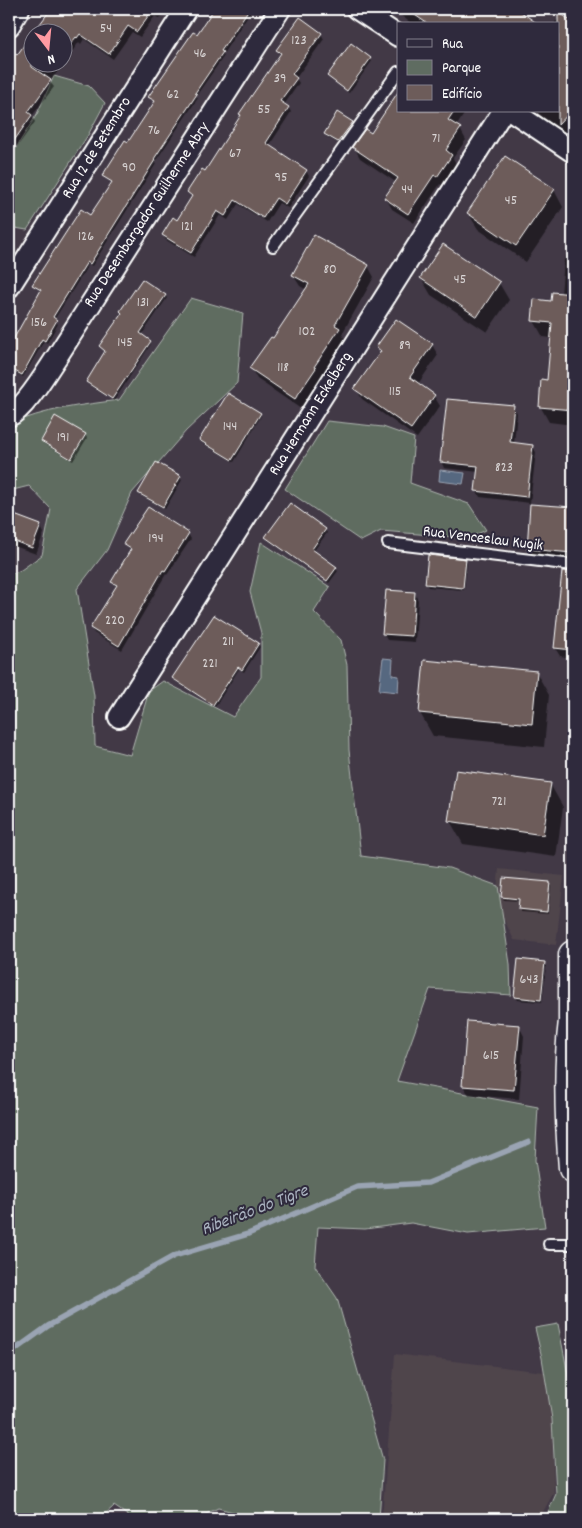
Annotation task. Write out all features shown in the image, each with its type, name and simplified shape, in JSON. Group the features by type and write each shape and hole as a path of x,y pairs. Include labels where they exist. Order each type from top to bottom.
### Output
{"main road":[{"path":"573,955 571,1145 573,1168"}],"street":[{"path":"9,26 19,9"},
{"name":"Rua 12 de Setembro","path":"9,287 186,9"},
{"name":"Rua Desembargador Guilherme Abry","path":"9,416 23,404 58,355 280,9"},
{"path":"357,9 397,35"},
{"name":"Rua Hermann Eckelberg","path":"119,717 502,112"},
{"path":"513,112 573,152"}],"lane":[{"path":"273,246 397,73"},
{"name":"Rua Venceslau Kugik","path":"388,543 573,565"},
{"path":"549,1244 573,1244"}],"shaded area":[{"path":"499,869 564,876 556,945 514,940 496,903"},
{"path":"395,1354 544,1372 552,1419 554,1492 539,1519 382,1519"}],"green space":[{"path":"54,76 89,86 105,103 88,135 27,230 9,227 9,159 37,114"},
{"path":"191,298 243,313 237,383 186,431 132,493 107,550 77,589 94,696 95,746 130,755 149,691 163,681 233,717 261,677 261,633 250,592 261,542 330,587 314,612 341,640 347,665 349,750 361,856 449,868 498,886 510,964 511,995 430,989 397,1081 538,1107 535,1160 545,1227 468,1234 411,1223 365,1229 318,1227 315,1266 337,1298 383,1460 379,1519 244,1519 245,1515 218,1508 196,1519 133,1519 114,1506 100,1519 9,1519 9,575 21,570 42,555 51,509 29,486 9,491 9,425 49,411 119,400"},
{"path":"327,421 383,427 414,438 410,483 469,504 486,530 468,538 381,531 361,541 285,489"},
{"path":"558,1324 573,1400 573,1519 545,1519 556,1494 552,1419 535,1328"}],"water":[{"path":"440,470 465,473 463,484 439,481"},
{"path":"383,658 393,659 392,675 399,676 398,692 379,690"}],"building":[{"path":"51,9 153,9 137,32 128,26 109,54 80,34 72,42 72,22 41,22"},
{"path":"214,9 249,9 221,51 223,52 195,93 197,94 154,159 90,264 87,262 53,317 57,320 45,341 42,339 22,375 9,368 9,347 41,290 32,285 81,209 90,215 112,182 102,176 125,140 128,142 155,101 148,97 193,32 197,34"},
{"path":"406,9 517,9 535,22 425,22"},
{"path":"558,11 573,23 573,109 558,125 558,112 560,112 560,22 558,22"},
{"path":"300,17 322,33 292,74 297,78 280,101 289,107 266,143 307,170 285,204 276,198 263,218 235,200 225,216 217,211 191,253 162,235 173,217 177,220 192,196 187,192 202,169 205,171 241,115 239,114 281,53 276,50"},
{"path":"351,43 371,58 347,91 327,76"},
{"path":"22,48 22,72 39,72 51,80 28,112 32,115 9,148 9,49 17,55"},
{"path":"397,94 397,112 453,112 448,120 461,128 446,150 452,155 437,177 434,175 408,214 384,198 398,178 352,147 365,129 371,133"},
{"path":"337,112 353,122 338,142 324,134"},
{"path":"505,156 555,189 516,246 467,213"},
{"path":"314,235 369,265 335,325 340,328 295,399 249,368 271,337 273,338 309,284 292,275"},
{"path":"443,244 500,282 477,317 420,278"},
{"path":"142,279 166,295 140,333 151,341 112,399 86,382 105,351 99,346 122,313 120,311"},
{"path":"552,292 573,294 573,410 539,407 541,379 547,380 552,323 532,321 534,299 551,301"},
{"path":"396,319 433,344 410,377 435,395 411,429 354,389 381,351 376,347"},
{"path":"228,393 261,413 232,460 199,440"},
{"path":"447,399 514,405 510,442 533,445 527,497 475,491 478,466 440,462"},
{"path":"55,416 86,434 71,459 41,441"},
{"path":"156,462 181,476 163,507 138,493"},
{"path":"290,503 326,529 312,549 337,567 327,581 265,537"},
{"path":"530,504 573,507 573,553 527,549"},
{"path":"148,507 189,533 165,571 163,570 119,646 90,628 117,585 111,582 131,549 123,544"},
{"path":"9,513 41,525 32,548 9,539"},
{"path":"428,555 466,559 463,588 425,584"},
{"path":"562,571 573,572 573,650 554,648"},
{"path":"386,590 415,592 412,636 382,634"},
{"path":"214,615 259,643 242,670 238,667 213,705 172,678"},
{"path":"424,660 537,671 532,724 419,713"},
{"path":"456,770 551,783 543,835 448,821"},
{"path":"503,878 550,882 547,912 518,909 519,899 501,897"},
{"path":"518,959 545,962 541,1000 514,997"},
{"path":"467,1021 520,1025 514,1090 462,1086"}],"waterway":[{"name":"Ribeirão do Tigre","path":"9,1354 48,1326 174,1256 248,1234 357,1187 428,1183 529,1142"}]}
